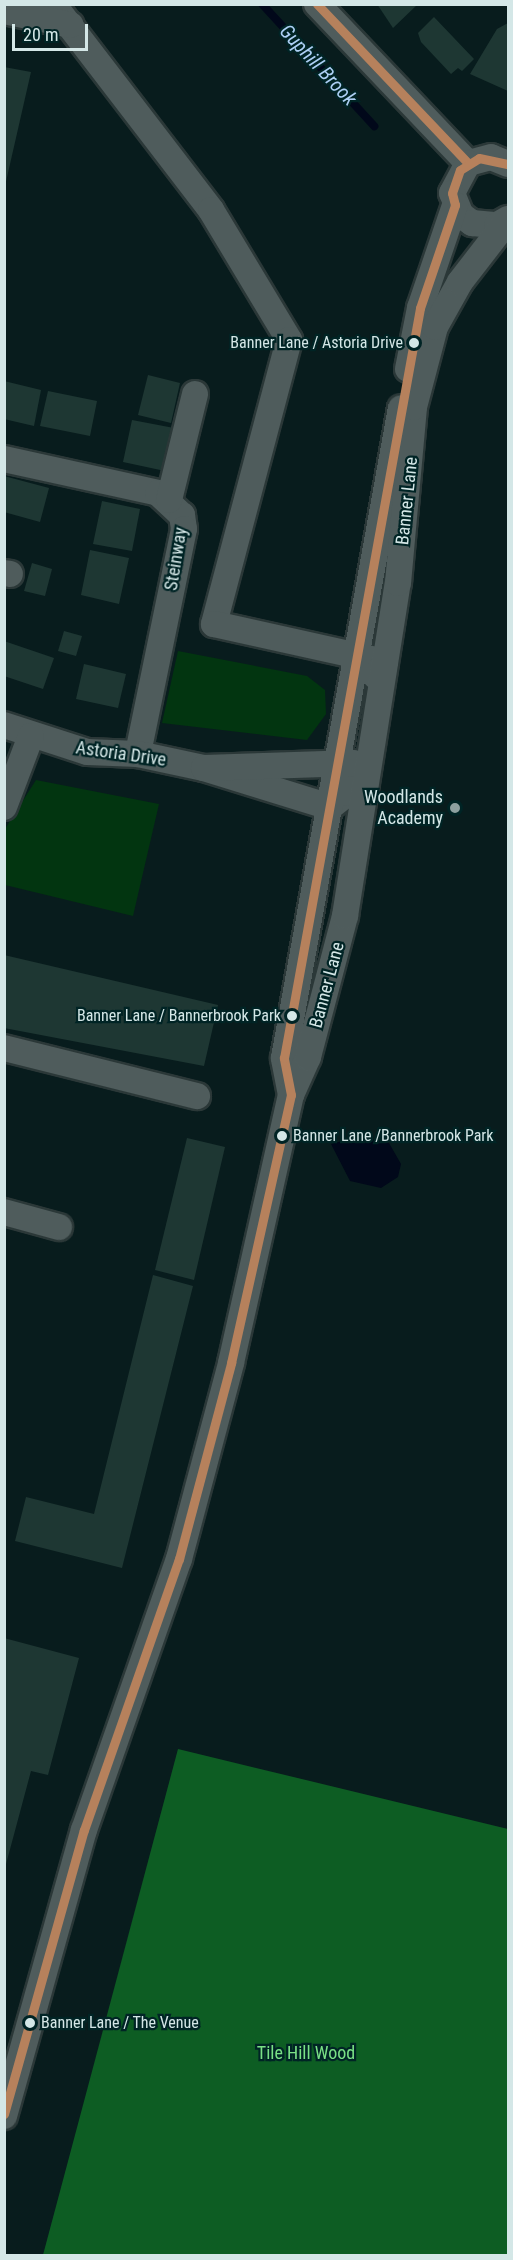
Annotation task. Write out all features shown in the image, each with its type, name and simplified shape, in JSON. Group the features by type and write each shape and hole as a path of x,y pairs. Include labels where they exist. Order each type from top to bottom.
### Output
{"street":[{"path":"53,4 211,210 289,340 214,624 354,657 385,662"},
{"path":"317,4 468,163 491,157 508,164"},
{"path":"4,11 71,25"},
{"name":"Banner Lane","path":"4,2116 84,1830 201,1479 291,1095 308,1057 354,880 354,657 420,308 455,205 454,181 468,163"},
{"path":"455,205 472,224 497,225 508,220"},
{"name":"Banner Lane","path":"291,1095 284,1058 330,807 354,763 385,662 410,485 414,407 435,327 460,282 508,220"},
{"path":"169,500 195,394"},
{"name":"Steinway","path":"4,459 169,500 182,515 184,529 138,754"},
{"name":"Astoria Drive","path":"4,725 87,752 138,754 204,768 330,807"},
{"path":"4,807 32,736"},
{"name":"Astoria Drive","path":"204,768 354,763"},
{"path":"4,1047 196,1096"},
{"path":"5,1215 59,1227"}],"green space":[{"path":"178,651 307,676 325,690 326,714 307,740 162,723"},
{"path":"36,780 159,804 133,916 5,885 5,829"},
{"name":"Tile Hill Wood","path":"178,1749 508,1829 508,2255 43,2255"}],"water":[{"path":"360,1136 389,1143 401,1164 398,1177 381,1188 350,1181 331,1144"}],"building":[{"path":"377,4 418,4 393,28"},
{"path":"434,17 474,59 462,71 458,68 451,74 421,42 418,33"},
{"path":"508,23 508,91 470,74 497,29"},
{"path":"4,67 31,72 5,186 4,186"},
{"path":"148,375 180,383 171,423 138,415"},
{"path":"4,381 41,390 34,426 4,419"},
{"path":"48,391 97,401 90,436 40,426"},
{"path":"132,420 174,428 165,471 123,462"},
{"path":"4,476 49,488 40,522 4,512"},
{"path":"102,501 140,509 132,551 93,544"},
{"path":"90,550 129,558 119,604 81,595"},
{"path":"32,563 52,569 45,596 24,591"},
{"path":"64,631 82,636 76,656 58,651"},
{"path":"4,641 54,658 43,689 4,676"},
{"path":"84,664 126,674 118,708 76,699"},
{"path":"4,955 218,1005 204,1066 4,1028"},
{"path":"187,1138 225,1147 194,1280 155,1270"},
{"path":"153,1275 193,1286 122,1568 15,1541 26,1497 94,1514"},
{"path":"4,1638 79,1658 48,1775 31,1771 5,1868"}],"waterway":[{"name":"Guphill Brook","path":"262,4 374,126"}],"transit line":[{"path":"317,4 468,163"},
{"path":"4,2114 84,1830 179,1559 231,1363 291,1095 284,1058 420,308 455,205 452,193 460,170 479,158 508,164"}],"place":[{"name":"Banner Lane / Astoria Drive","path":"414,343"},
{"name":"Woodlands Academy","path":"455,808"},
{"name":"Banner Lane / Bannerbrook Park","path":"292,1016"},
{"name":"Banner Lane /Bannerbrook Park","path":"282,1136"},
{"name":"Banner Lane / The Venue","path":"30,2023"}]}
